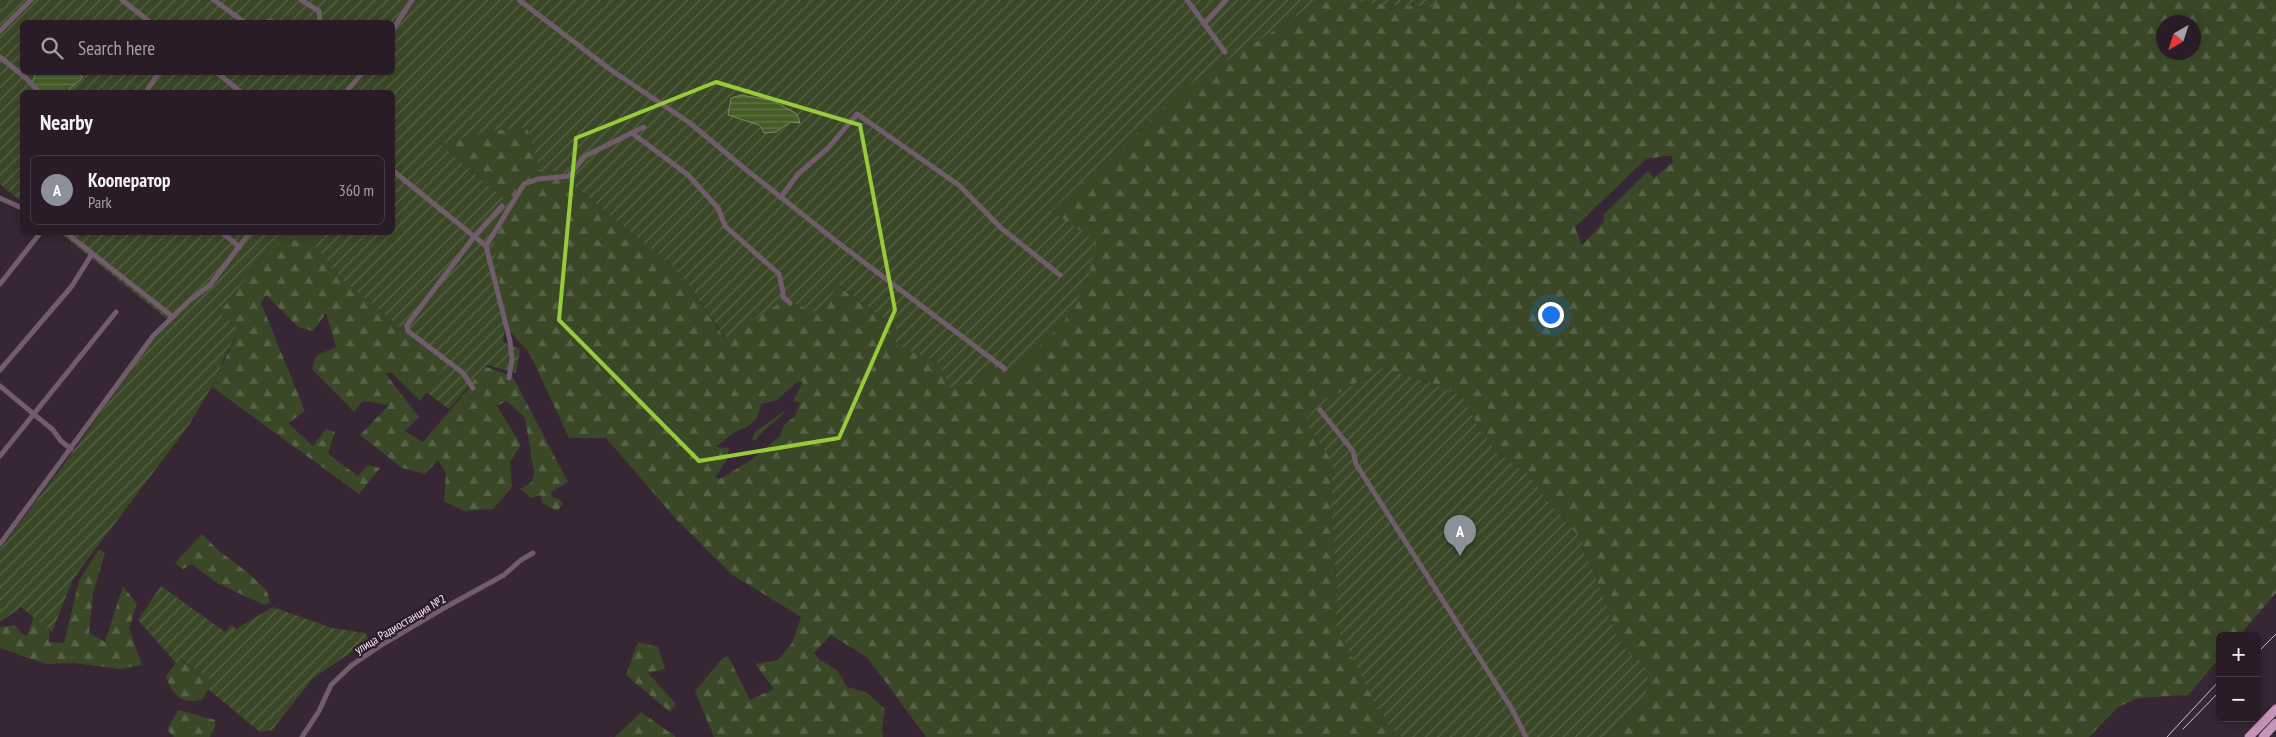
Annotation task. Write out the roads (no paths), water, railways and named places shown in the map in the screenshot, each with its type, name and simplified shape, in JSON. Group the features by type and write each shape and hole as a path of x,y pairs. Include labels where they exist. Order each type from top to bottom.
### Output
{"highway":[{"path":"2249,737 2276,709"},
{"path":"2263,737 2276,723"}],"street":[{"path":"0,32 32,0"},
{"path":"122,0 147,20"},
{"path":"214,0 241,20"},
{"path":"301,0 319,11 320,20"},
{"path":"395,26 411,0"},
{"path":"519,0 611,70 690,123 781,197 1005,369"},
{"path":"1188,0 1225,52"},
{"path":"1205,23 1226,0"},
{"path":"0,57 20,73"},
{"path":"22,75 37,90"},
{"path":"147,90 157,75"},
{"path":"220,75 238,90"},
{"path":"348,90 361,75"},
{"path":"781,197 798,174 828,148 857,114 960,186 1001,228 1060,275"},
{"path":"486,246 524,184 538,179 569,176 585,156 644,127"},
{"path":"632,133 688,175 718,208 725,226 778,274 783,297 790,303"},
{"path":"395,172 486,246 510,341 512,359 509,378"},
{"path":"0,198 20,207"},
{"path":"473,388 462,372 408,331 407,325 474,237 502,206"},
{"path":"0,284 39,235"},
{"path":"68,235 173,317"},
{"path":"225,235 240,247"},
{"path":"0,544 153,336 190,300 210,285 248,235"},
{"path":"0,370 72,286 92,254"},
{"path":"0,456 116,312"},
{"path":"0,386 53,430 61,441 71,449"},
{"path":"1320,410 1353,451 1356,464 1512,709 1526,737"},
{"name":"улица Радиостанция №2","path":"302,737 319,710 331,685 352,665 383,644 444,608 504,576 521,560 533,553"}],"railway":[{"path":"2261,649 2276,634"},
{"path":"2167,737 2216,684"},
{"path":"2183,729 2216,695"}],"place":[{"name":"Кооператор","path":"1460,556"}]}
